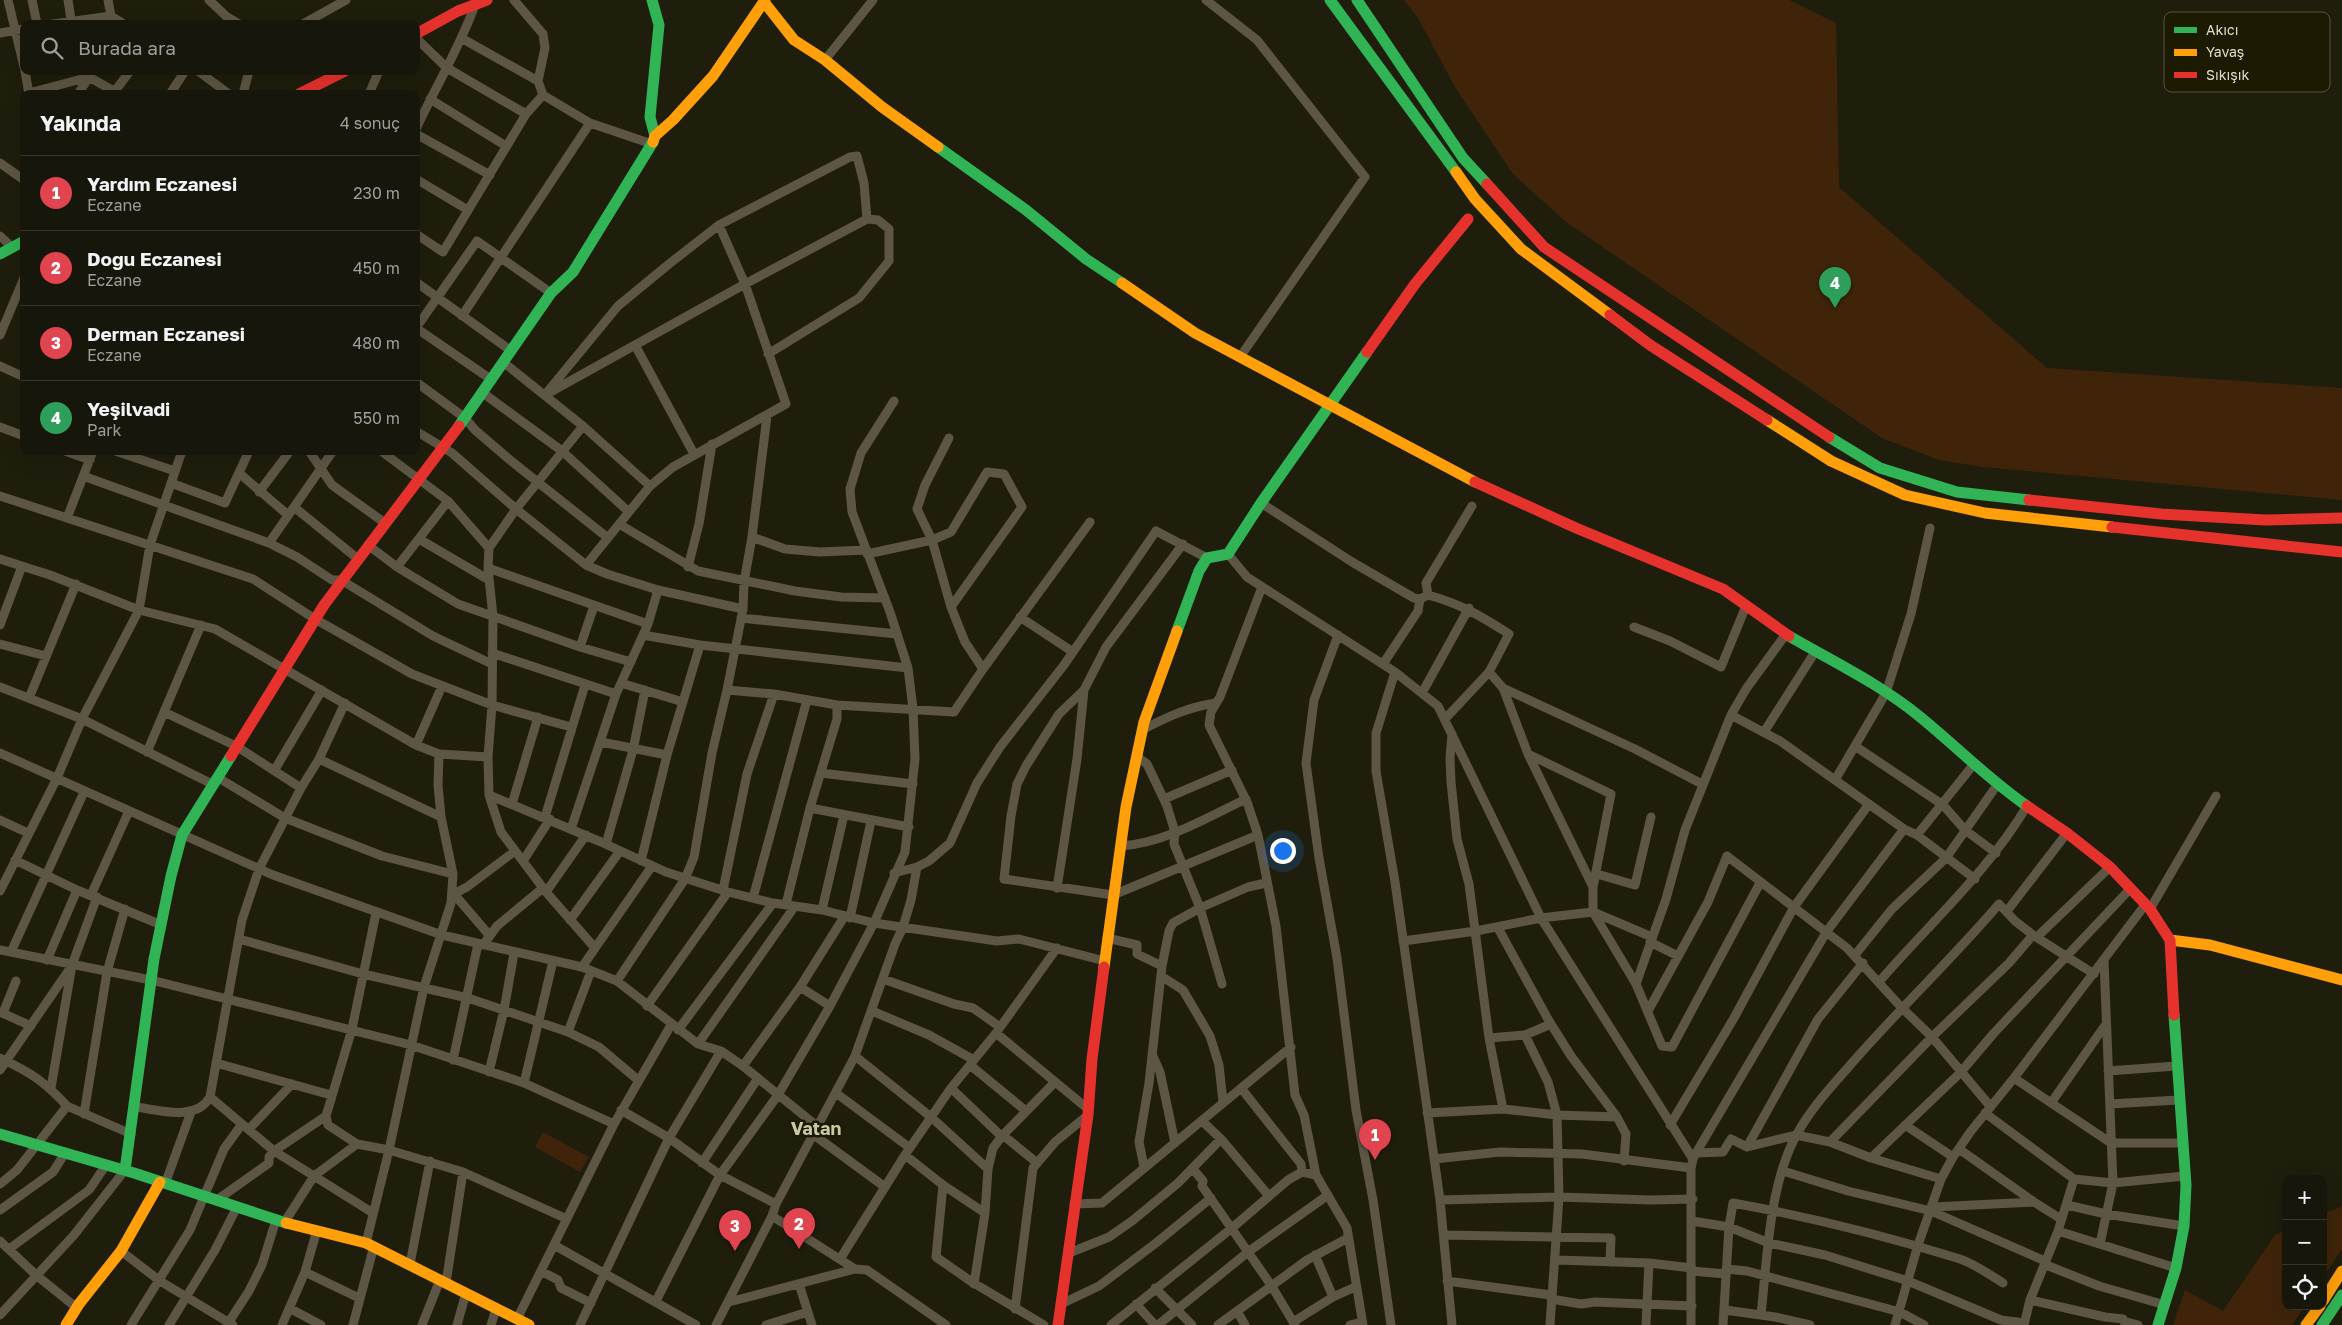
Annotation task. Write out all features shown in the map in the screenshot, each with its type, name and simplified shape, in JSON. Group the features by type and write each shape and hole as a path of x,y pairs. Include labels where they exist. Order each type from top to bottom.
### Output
{"street":[{"path":"0,33 20,30 8,0"},
{"path":"32,0 35,20"},
{"path":"68,0 72,20 111,16 118,20"},
{"path":"108,0 111,16"},
{"path":"209,0 232,20"},
{"path":"311,20 346,0"},
{"path":"420,32 488,0"},
{"path":"514,0 543,34 545,48 538,81 543,95 590,123 653,140"},
{"path":"652,0 659,25 650,117 653,140"},
{"path":"825,60 873,0"},
{"path":"1206,0 1257,40 1365,177 1240,357"},
{"path":"1330,0 1475,199 1521,249 1650,345 1831,460 1904,494 1985,514 2342,552"},
{"path":"1357,0 1463,158 1544,247 1840,444 1880,468 1957,492 2160,514 2264,520 2342,518"},
{"path":"0,1315 74,1235 126,1170 136,1107 159,924 168,882 182,835 284,668 341,580 444,448 492,380 510,350 551,294 573,272 653,140 713,76 764,1 794,40 825,60 882,107 1026,210 1086,259 1195,333 1457,474 1576,528 1723,589 1786,634 1886,693 1918,715 1997,785 2067,833 2110,867 2148,907 2170,940 2178,1100 2185,1176 2184,1226 2176,1268 2158,1325"},
{"path":"420,120 462,40 475,5"},
{"path":"462,40 538,81"},
{"path":"420,42 448,68 526,114"},
{"path":"26,75 28,90"},
{"path":"118,90 128,75"},
{"path":"173,90 182,75"},
{"path":"203,75 224,90"},
{"path":"244,90 248,75"},
{"path":"307,90 337,75"},
{"path":"371,90 377,75"},
{"path":"80,90 89,76"},
{"path":"40,90 89,76 114,90"},
{"path":"420,237 443,252 526,114 543,95"},
{"path":"430,98 506,146"},
{"path":"462,316 590,123"},
{"path":"420,136 490,174"},
{"path":"545,395 618,306 719,225 850,157 857,156 864,182 867,219"},
{"path":"0,163 20,177"},
{"path":"420,181 468,210"},
{"path":"545,395 867,219 878,220 888,230 889,261 859,298 768,354"},
{"path":"894,874 917,868 930,861 950,843 977,783 995,754 1073,652 1156,531 1207,558 1228,554 1261,503 1415,284 1468,219"},
{"path":"586,565 650,486 673,467 786,404 745,284 719,225"},
{"path":"0,236 12,247"},
{"path":"420,322 477,241 551,294"},
{"path":"0,254 20,244"},
{"path":"420,285 510,350"},
{"path":"0,335 20,288"},
{"path":"420,331 492,380"},
{"path":"635,345 694,454"},
{"path":"503,362 583,426 650,486"},
{"path":"0,366 20,375"},
{"path":"420,385 465,418 475,430 608,538"},
{"path":"483,393 562,451 629,512"},
{"path":"656,1301 720,1174 778,1095 830,1006 874,923 905,852 915,759 913,709 908,668 852,512 850,489 860,453 894,401"},
{"path":"616,981 685,879 694,857 712,753 742,613 744,582 752,537 767,416"},
{"path":"583,426 516,509 489,548 488,568 493,617 492,705 488,757 489,795 501,832 545,890 595,948"},
{"path":"0,427 20,434"},
{"path":"420,433 444,448 586,565 607,574 742,613 897,634"},
{"path":"949,438 925,485 917,509 932,540 951,607 965,642 982,668"},
{"path":"688,567 699,524 712,444"},
{"path":"127,455 175,471"},
{"path":"0,891 57,778 82,719 139,610 150,545 181,455"},
{"path":"171,483 225,503 247,455"},
{"path":"259,492 287,455"},
{"path":"312,455 332,485 385,523"},
{"path":"269,543 330,455"},
{"path":"387,455 448,501 489,548"},
{"path":"66,518 91,456"},
{"path":"752,537 785,550 814,552 866,552 932,540 951,532 986,472 1004,474 1022,507 951,607"},
{"path":"239,473 288,515"},
{"path":"83,476 269,543 297,557 332,580 341,580 433,636 492,664"},
{"path":"0,496 253,579 316,619 412,674 492,705 571,727"},
{"path":"397,567 448,501"},
{"path":"1261,503 1352,562 1414,598 1424,597 1469,608 1509,634 1489,672 1445,719"},
{"path":"1383,664 1418,611 1424,597 1426,583 1472,506"},
{"path":"294,507 358,559"},
{"path":"727,690 774,694 837,706 954,712 982,668 1090,522"},
{"path":"620,524 688,567 744,582 841,597 884,598"},
{"path":"1835,780 1886,693 1911,614 1930,528"},
{"path":"419,540 489,580"},
{"path":"1183,544 1106,647 1084,690 1060,714 1026,766 1017,784 1011,816 1004,879 1113,895 1258,835"},
{"path":"368,545 397,567 458,604 580,647 631,662"},
{"path":"1228,554 1247,577 1395,672 1438,706 1541,918 1693,1160"},
{"path":"1058,1325 1070,1253 1074,1204 1088,1112 1092,1059 1113,895 1136,756 1142,730 1162,670 1199,571 1207,558"},
{"path":"0,559 76,584 139,610 214,629 416,745 440,754 488,757"},
{"path":"0,625 22,566"},
{"path":"488,568 648,624"},
{"path":"29,698 76,584"},
{"path":"1262,587 1211,712 1209,725 1246,799 1258,835 1276,926 1295,1095 1304,1115 1316,1175 1347,1228 1362,1323 1350,1325"},
{"path":"571,828 616,694 648,624 658,590"},
{"path":"580,647 594,606"},
{"path":"1634,627 1721,667 1746,606"},
{"path":"1422,693 1469,608"},
{"path":"1020,617 1073,652"},
{"path":"147,752 201,625"},
{"path":"1636,984 1666,899 1685,830 1731,715 1746,689 1786,634"},
{"path":"643,635 700,645 908,668"},
{"path":"1338,635 1314,700 1306,763 1319,858 1337,958 1356,1110 1373,1200 1391,1325"},
{"path":"0,644 46,656"},
{"path":"641,861 667,755 700,645"},
{"path":"1764,732 1815,652"},
{"path":"492,653 616,694"},
{"path":"1395,672 1376,733 1376,771 1403,940 1440,1200 1452,1325"},
{"path":"1489,672 1503,688 1528,754 1594,887"},
{"path":"621,683 683,702"},
{"path":"523,862 547,818 571,727 585,685"},
{"path":"416,745 442,686"},
{"path":"0,687 82,719 147,752 215,780 285,818 382,856 453,874"},
{"path":"1503,688 1635,749 1702,784"},
{"path":"274,771 322,690"},
{"path":"606,844 633,750 645,690"},
{"path":"1057,888 1077,759 1084,690"},
{"path":"647,1006 725,891 747,774 774,694"},
{"path":"752,898 807,700"},
{"path":"136,1107 191,1112 204,1106 210,1096 242,920 258,869 300,788 319,759 345,703"},
{"path":"1142,730 1173,713 1195,706 1216,703"},
{"path":"698,1044 790,905 810,808 837,719 837,706"},
{"path":"164,712 236,746 300,788"},
{"path":"1731,715 1780,741 1904,829 1917,835 1975,879"},
{"path":"512,804 538,717"},
{"path":"1452,734 1451,782 1458,839 1469,884 1489,1038 1503,1109"},
{"path":"601,742 633,750 667,755"},
{"path":"1855,746 1943,805 1965,830 1996,853"},
{"path":"0,753 258,869 376,913 442,935 514,953 582,967 616,981 698,1044 721,1051 744,1066 816,1131 885,1187"},
{"path":"352,1325 370,1245 373,1213 389,1150 424,988 453,895 453,874 441,817 438,785 440,754"},
{"path":"1528,754 1611,794 1594,887 1593,912 1636,984 1662,1046 1672,1047 1760,883"},
{"path":"1136,756 1148,764 1164,799 1175,832 1174,844 1200,908 1222,984"},
{"path":"319,759 441,817"},
{"path":"1917,835 1974,764"},
{"path":"1164,799 1232,770"},
{"path":"821,773 913,784"},
{"path":"1855,955 1892,909 1946,858 1997,785"},
{"path":"11,952 84,792"},
{"path":"489,795 571,828 652,866 685,879 725,891 903,928 997,941 1019,939 1105,960"},
{"path":"1895,1325 1918,1245 1941,1179 1956,1153 2148,907 2216,796"},
{"path":"1121,846 1142,844 1175,832 1246,799"},
{"path":"1670,1124 1734,1018 1794,907 1869,804"},
{"path":"1879,982 1975,879 1996,853 2027,806"},
{"path":"810,808 909,827"},
{"path":"50,1088 72,965 94,896 129,811"},
{"path":"822,910 844,814"},
{"path":"1597,874 1635,885 1652,817"},
{"path":"0,820 28,833"},
{"path":"744,1066 847,917 871,821"},
{"path":"1691,1325 1692,1270 1690,1241 1693,1160 1827,931 1904,829"},
{"path":"2007,912 2067,833"},
{"path":"454,1060 480,944 490,936 497,926 545,890 586,835"},
{"path":"453,895 468,887 515,851"},
{"path":"570,920 620,851"},
{"path":"1648,1011 1708,902 1727,856 1760,883 1827,931 1855,955 1902,1008 1932,1037 1988,1110 2074,1179 2113,1183 2185,1176"},
{"path":"15,860 77,890 159,924"},
{"path":"582,967 652,866"},
{"path":"1830,1142 1932,1037 2035,936 2110,867"},
{"path":"716,1325 772,1216 776,1204 855,1056 903,928 917,868"},
{"path":"1144,1167 1139,1142 1162,966 1169,931 1173,923 1200,908 1248,887 1266,883"},
{"path":"1871,1158 1960,1072 2066,955 2132,888"},
{"path":"47,960 77,890"},
{"path":"453,895 490,936"},
{"path":"517,1319 621,1110 638,1080 675,1027 773,902"},
{"path":"1761,1315 1773,1210 1783,1171 1796,1135 1829,1088 1876,1034 1999,904 2015,921 2035,936 2094,974"},
{"path":"84,1114 107,972 125,909"},
{"path":"1403,940 1476,932 1541,918 1593,912 1651,940 1678,956"},
{"path":"376,913 352,1029 326,1116 328,1126 357,1144 389,1150 463,1172 567,1219"},
{"path":"1498,928 1551,1024 1571,1056 1617,1117 1626,1134 1624,1161"},
{"path":"1108,938 1137,946 1136,954 1162,966"},
{"path":"239,939 363,974 468,998 538,1021 568,1032 599,1047 638,1080"},
{"path":"2170,940 2210,945 2342,980"},
{"path":"840,1259 908,1151 952,1088 998,1030 1057,948"},
{"path":"0,950 151,980 411,1045 524,1083 614,1124"},
{"path":"489,1072 504,1010 514,953"},
{"path":"524,1083 553,961"},
{"path":"2100,1244 2113,1183 2104,961"},
{"path":"1747,1146 1818,1020 1863,963"},
{"path":"0,1070 4,1060 72,965"},
{"path":"568,1032 591,971"},
{"path":"1161,976 1182,990 1210,1036 1219,1066 1223,1102"},
{"path":"883,979 973,1008 1088,1112"},
{"path":"16,981 1,1012 30,1026"},
{"path":"800,987 830,1006"},
{"path":"872,1011 937,1039 972,1062 1026,1112"},
{"path":"1489,1038 1525,1035 1551,1024"},
{"path":"2051,1103 2106,1024"},
{"path":"1525,1035 1548,1082 1557,1115 1558,1237 1551,1297 1550,1325"},
{"path":"1074,1204 1102,1203 1291,1047"},
{"path":"580,1325 605,1276 669,1138 721,1051"},
{"path":"1152,1052 1162,1080 1175,1143"},
{"path":"855,1056 932,1117 988,1170"},
{"path":"4,1060 21,1067 50,1088 66,1106 131,1134"},
{"path":"216,1062 331,1095"},
{"path":"2108,1071 2176,1066"},
{"path":"702,1163 758,1078"},
{"path":"2014,1078 2111,1144 2182,1143"},
{"path":"974,1284 985,1213 988,1170 993,1148 1002,1136 1055,1082"},
{"path":"131,1325 190,1230 224,1149 292,1084"},
{"path":"952,1088 1002,1136 1036,1162"},
{"path":"1241,1088 1301,1164 1302,1172"},
{"path":"836,1093 908,1151 943,1185 985,1213"},
{"path":"210,1096 274,1151 373,1213"},
{"path":"2110,1104 2178,1100"},
{"path":"0,1184 17,1170 66,1106"},
{"path":"1427,1113 1503,1109 1557,1115 1617,1117"},
{"path":"621,1110 669,1138 720,1174 776,1204"},
{"path":"66,1325 76,1308 121,1250 162,1183 191,1112"},
{"path":"1015,1309 1033,1168 1036,1162 1063,1134 1088,1112"},
{"path":"218,1200 269,1162 269,1157 274,1151 326,1116"},
{"path":"1202,1121 1221,1139 1270,1196"},
{"path":"1905,1126 1956,1153 2061,1219"},
{"path":"0,1134 126,1170 280,1222 370,1245 529,1325"},
{"path":"1434,1159 1500,1152 1582,1154 1624,1161 1693,1160 1723,1152 1731,1138 1747,1146 1796,1135 1830,1142 1871,1158 1941,1179"},
{"path":"1070,1253 1109,1237 1132,1221 1193,1169 1221,1139"},
{"path":"121,1250 160,1281 230,1324 262,1265 280,1222 314,1176 357,1144"},
{"path":"0,1210 53,1172 65,1153"},
{"path":"410,1264 430,1161"},
{"path":"9,1249 89,1190 106,1165"},
{"path":"1193,1169 1203,1181 1202,1186 1271,1285 1294,1323 1333,1297 1355,1287"},
{"path":"1783,1171 1848,1191 1932,1209 2098,1286 2165,1305"},
{"path":"422,1325 443,1281 463,1172"},
{"path":"1111,1325 1302,1172 1316,1175"},
{"path":"1692,1220 1729,1227 1769,1243 1825,1255 1908,1281 2001,1320 2024,1324 2030,1300 2067,1206 2074,1179"},
{"path":"943,1185 936,1257 974,1284 1044,1325"},
{"path":"1136,1304 1156,1325 1248,1252 1328,1195"},
{"path":"1440,1200 1559,1196 1652,1200 1693,1199"},
{"path":"1061,1304 1099,1286 1211,1198"},
{"path":"1932,1209 2034,1202"},
{"path":"1723,1325 1729,1227 1733,1203 1773,1210 1918,1245 1961,1259 2003,1283"},
{"path":"2067,1206 2184,1226"},
{"path":"169,1325 215,1250 237,1207"},
{"path":"772,1216 855,1269"},
{"path":"282,1325 305,1272 317,1230"},
{"path":"2058,1232 2176,1268"},
{"path":"1444,1235 1611,1238 1610,1262"},
{"path":"1218,1325 1315,1255 1348,1238"},
{"path":"0,1241 36,1275 76,1308"},
{"path":"554,1245 586,1262 605,1276 656,1301 696,1325"},
{"path":"1315,1255 1333,1297"},
{"path":"1556,1260 1649,1263 1692,1270 1765,1276 1900,1312 1924,1325"},
{"path":"1646,1325 1649,1263"},
{"path":"729,1302 855,1269 867,1270 946,1325"},
{"path":"541,1270 558,1280 561,1288 591,1303"},
{"path":"2327,1295 2342,1271"},
{"path":"305,1272 359,1298"},
{"path":"1447,1281 1551,1297 1581,1304 1595,1302 1631,1305 1692,1306"},
{"path":"799,1284 812,1325"},
{"path":"1155,1288 1192,1325"},
{"path":"457,1325 466,1293"},
{"path":"2327,1323 2342,1295"},
{"path":"2030,1300 2105,1317 2123,1319 2123,1321 2138,1325"},
{"path":"289,1308 321,1325"},
{"path":"491,1325 496,1308"},
{"path":"1725,1310 1810,1325"},
{"path":"2306,1325 2317,1310"},
{"path":"1236,1311 1246,1325"},
{"path":"766,1325 808,1312"}],"shaded area":[{"path":"1404,0 1789,0 1836,23 1839,187 2047,368 2342,388 2342,500 1983,467 1939,460 1882,438 1566,222 1513,174 1455,87 1418,18"},
{"path":"543,1132 589,1157 580,1172 535,1147"},
{"path":"2342,1206 2342,1249 2327,1272 2327,1220 2327,1212"},
{"path":"2282,1232 2282,1310 2302,1310 2292,1325 2173,1325 2185,1290 2223,1311 2275,1235"}],"traffic: fast":[{"path":"652,0 659,25 650,117 655,136"},
{"path":"1330,0 1456,172"},
{"path":"1357,0 1463,158 1487,184"},
{"path":"459,426 551,293 573,272 653,142"},
{"path":"938,147 1026,210 1086,259 1122,283"},
{"path":"0,254 20,243"},
{"path":"1177,631 1199,571 1207,558 1228,554 1261,503 1367,352"},
{"path":"1829,437 1880,468 1957,492 2029,500"},
{"path":"1789,636 1872,683 1904,704 1999,785 2027,806"},
{"path":"125,1170 154,959 171,876 182,835 231,756"},
{"path":"2158,1325 2176,1268 2184,1226 2186,1185 2174,1015"},
{"path":"0,1134 134,1173 286,1223"},
{"path":"2322,1325 2342,1295"}],"traffic: slow":[{"path":"653,142 655,136 673,120 713,76 765,0"},
{"path":"764,2 794,40 825,60 882,107 938,147"},
{"path":"1456,172 1475,199 1521,249 1610,315"},
{"path":"1122,283 1195,333 1475,482"},
{"path":"1767,420 1831,461 1905,495 1985,513 2112,527"},
{"path":"1104,967 1126,807 1144,722 1177,631"},
{"path":"2170,940 2210,945 2342,980"},
{"path":"66,1325 79,1304 121,1251 160,1182"},
{"path":"286,1223 366,1243 529,1325"},
{"path":"2327,1295 2342,1271"},
{"path":"2306,1325 2317,1310"}],"traffic: jam":[{"path":"420,32 458,11 487,0"},
{"path":"307,90 337,75"},
{"path":"1487,184 1544,247 1829,437"},
{"path":"1367,352 1415,284 1468,219"},
{"path":"1610,315 1650,345 1767,420"},
{"path":"231,756 324,605 459,426"},
{"path":"1475,482 1576,528 1723,589 1789,636"},
{"path":"2029,500 2161,514 2265,520 2342,518"},
{"path":"2112,527 2342,552"},
{"path":"2027,806 2067,833 2110,867 2150,909 2170,940 2174,1015"},
{"path":"1058,1325 1088,1115 1092,1059 1104,967"}],"place":[{"name":"Yeşilvadi","path":"1835,308"},
{"name":"Yardım Eczanesi","path":"1375,1160"},
{"name":"Doğu Eczanesi","path":"799,1249"},
{"name":"Derman Eczanesi","path":"735,1251"}],"district":[{"name":"Vatan","path":"816,1128"}]}
